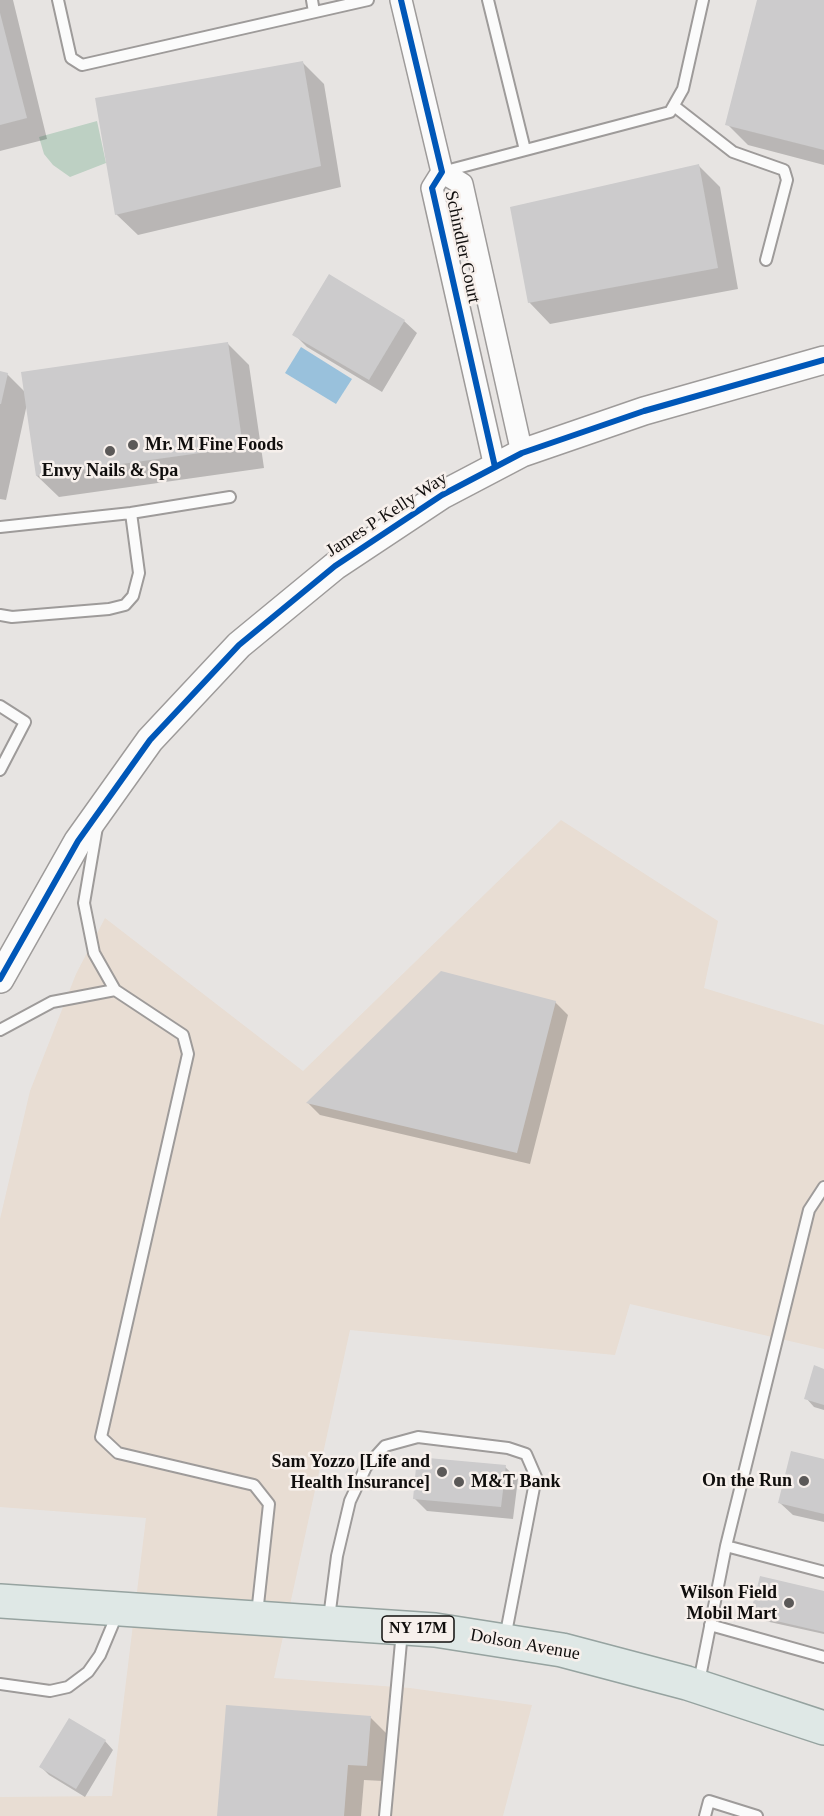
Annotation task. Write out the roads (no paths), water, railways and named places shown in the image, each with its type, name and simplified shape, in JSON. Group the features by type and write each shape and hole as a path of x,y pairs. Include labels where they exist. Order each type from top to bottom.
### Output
{"main road":[{"name":"Dolson Avenue","path":"0,1601 402,1628 504,1641 562,1650 698,1687 824,1728"}],"street":[{"name":"Schindler Court","path":"401,0 442,172 432,188 495,467"},
{"name":"Schindler Court","path":"442,172 462,184 522,453"},
{"name":"James P Kelly Way","path":"0,979 10,953 78,841 150,740 239,645 335,566 442,495 522,453 644,411 824,360"}],"lane":[{"path":"58,0 71,57 82,65 368,0"},
{"path":"312,0 314,12"},
{"path":"488,0 525,150"},
{"path":"442,172 670,112 683,89 703,0"},
{"path":"674,106 732,152 784,170 787,180 766,260"},
{"path":"0,527 131,513 230,497"},
{"path":"0,615 110,609 125,605 133,596 139,573 131,513"},
{"path":"0,706 25,722 0,770"},
{"path":"100,811 84,903 94,953 115,990 183,1035 188,1054 101,1437 118,1453 254,1485 269,1504 256,1618"},
{"path":"0,1030 52,1002 115,990"},
{"path":"698,1687 726,1546 808,1210 824,1186"},
{"path":"328,1623 337,1556 350,1501 366,1467 385,1446 418,1437 517,1450 526,1454 536,1477 504,1641"},
{"path":"726,1546 824,1572"},
{"path":"0,1684 50,1691 68,1687 88,1672 100,1656 120,1609"},
{"path":"710,1625 824,1657"},
{"path":"385,1816 402,1628"},
{"path":"705,1816 709,1801 757,1816"}],"water":[{"path":"301,347 352,379 336,404 285,373"}],"place":[{"name":"Mr. M Fine Foods","path":"133,445"},
{"name":"Envy Nails & Spa","path":"110,451"},
{"name":"Sam Yozzo [Life and Health Insurance]","path":"442,1472"},
{"name":"On the Run","path":"804,1481"},
{"name":"M&T Bank","path":"459,1482"},
{"name":"Wilson Field Mobil Mart","path":"789,1603"}]}
